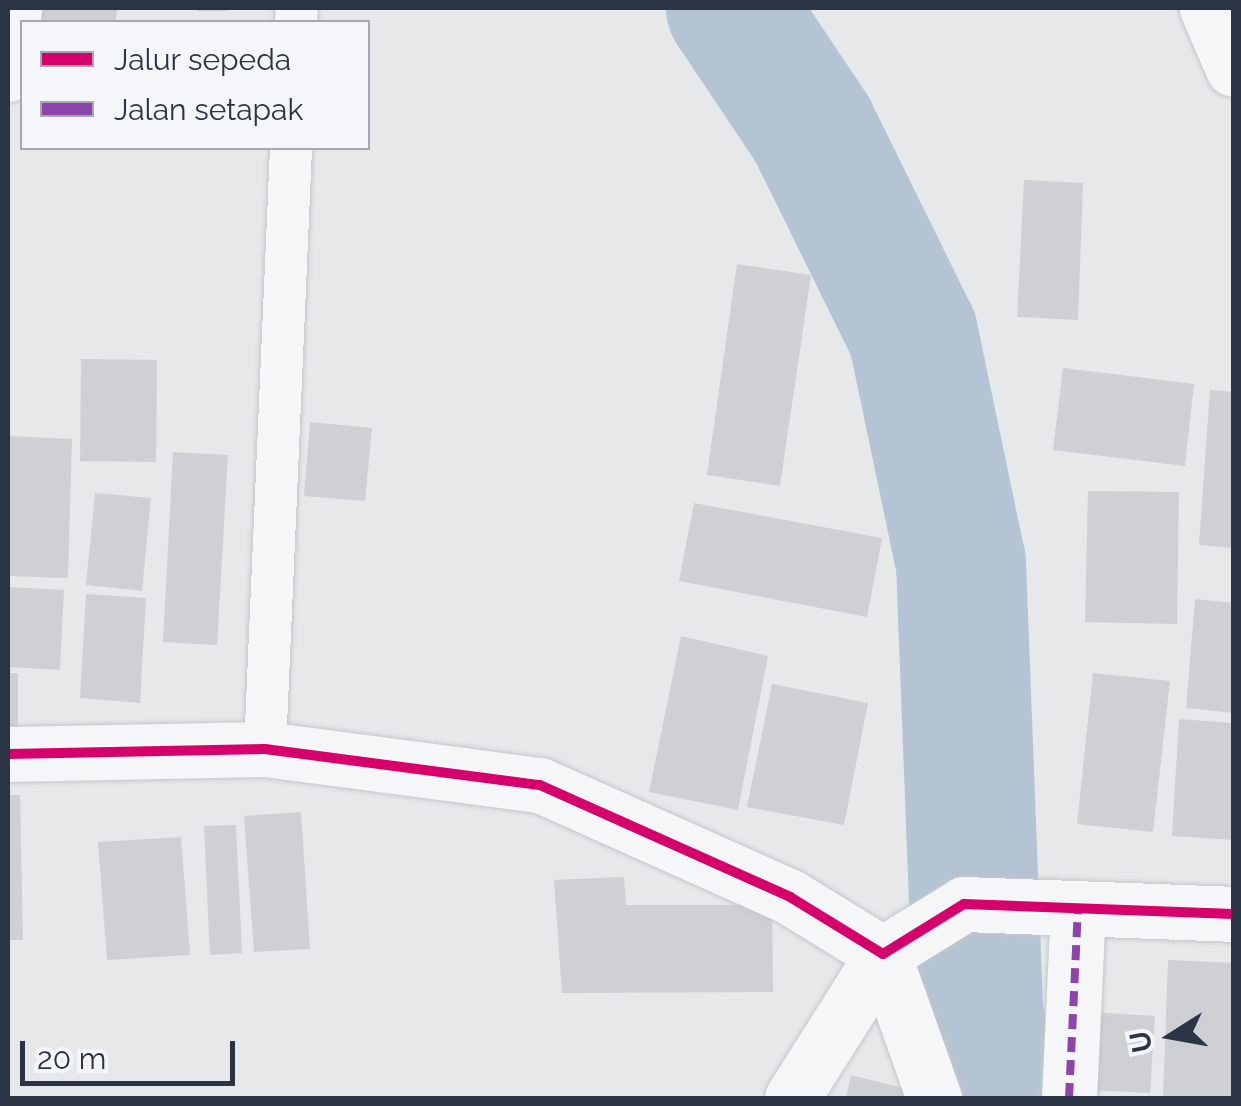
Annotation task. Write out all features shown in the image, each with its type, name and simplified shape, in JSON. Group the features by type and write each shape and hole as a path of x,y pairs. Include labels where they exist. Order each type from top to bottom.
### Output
{"street":[{"path":"8,74 14,8"},
{"path":"1208,8 1233,69"},
{"path":"8,754 265,749 540,785 790,896 884,954 934,1098"},
{"path":"792,1098 884,954 964,904 1234,914"},
{"path":"1068,1098 1069,908"}],"lane":[{"path":"265,749 291,150"}],"building":[{"path":"33,8 117,8 116,20 32,20"},
{"path":"226,8 226,11 197,11"},
{"path":"1024,180 1083,183 1078,320 1017,317"},
{"path":"737,264 811,275 780,486 707,475"},
{"path":"81,359 157,360 156,462 80,461"},
{"path":"1063,368 1194,384 1185,466 1053,450"},
{"path":"1210,390 1234,392 1234,548 1199,545"},
{"path":"310,422 372,428 365,501 304,496"},
{"path":"8,436 72,439 68,578 8,576"},
{"path":"173,452 228,455 217,645 163,642"},
{"path":"1088,491 1179,492 1177,624 1085,622"},
{"path":"95,493 151,498 142,591 86,585"},
{"path":"694,503 882,538 867,617 679,581"},
{"path":"8,587 64,590 60,670 8,667"},
{"path":"86,594 146,598 140,703 80,698"},
{"path":"1195,599 1234,603 1234,713 1186,708"},
{"path":"681,636 768,656 738,810 649,792"},
{"path":"8,673 18,673 18,745 8,744"},
{"path":"1093,673 1170,681 1153,832 1077,824"},
{"path":"772,684 868,703 844,825 747,807"},
{"path":"1179,719 1234,723 1234,840 1172,836"},
{"path":"8,795 20,795 23,940 8,940"},
{"path":"301,812 310,949 254,952 244,816"},
{"path":"236,825 242,953 210,955 204,826"},
{"path":"181,837 190,955 107,960 98,842"},
{"path":"624,877 626,905 772,905 773,992 562,993 554,880"},
{"path":"1168,960 1234,963 1234,1098 1163,1098"},
{"path":"1093,1012 1155,1016 1150,1093 1089,1090"},
{"path":"851,1075 927,1094 926,1098 846,1098"}],"waterway":[{"path":"731,8 812,129 913,334 961,563 978,1014 1000,1098"}],"marked path":[{"path":"1069,1098 1078,909"}],"cycle path":[{"path":"8,754 265,749 540,785 790,897 883,954 964,904 1234,914"}]}
